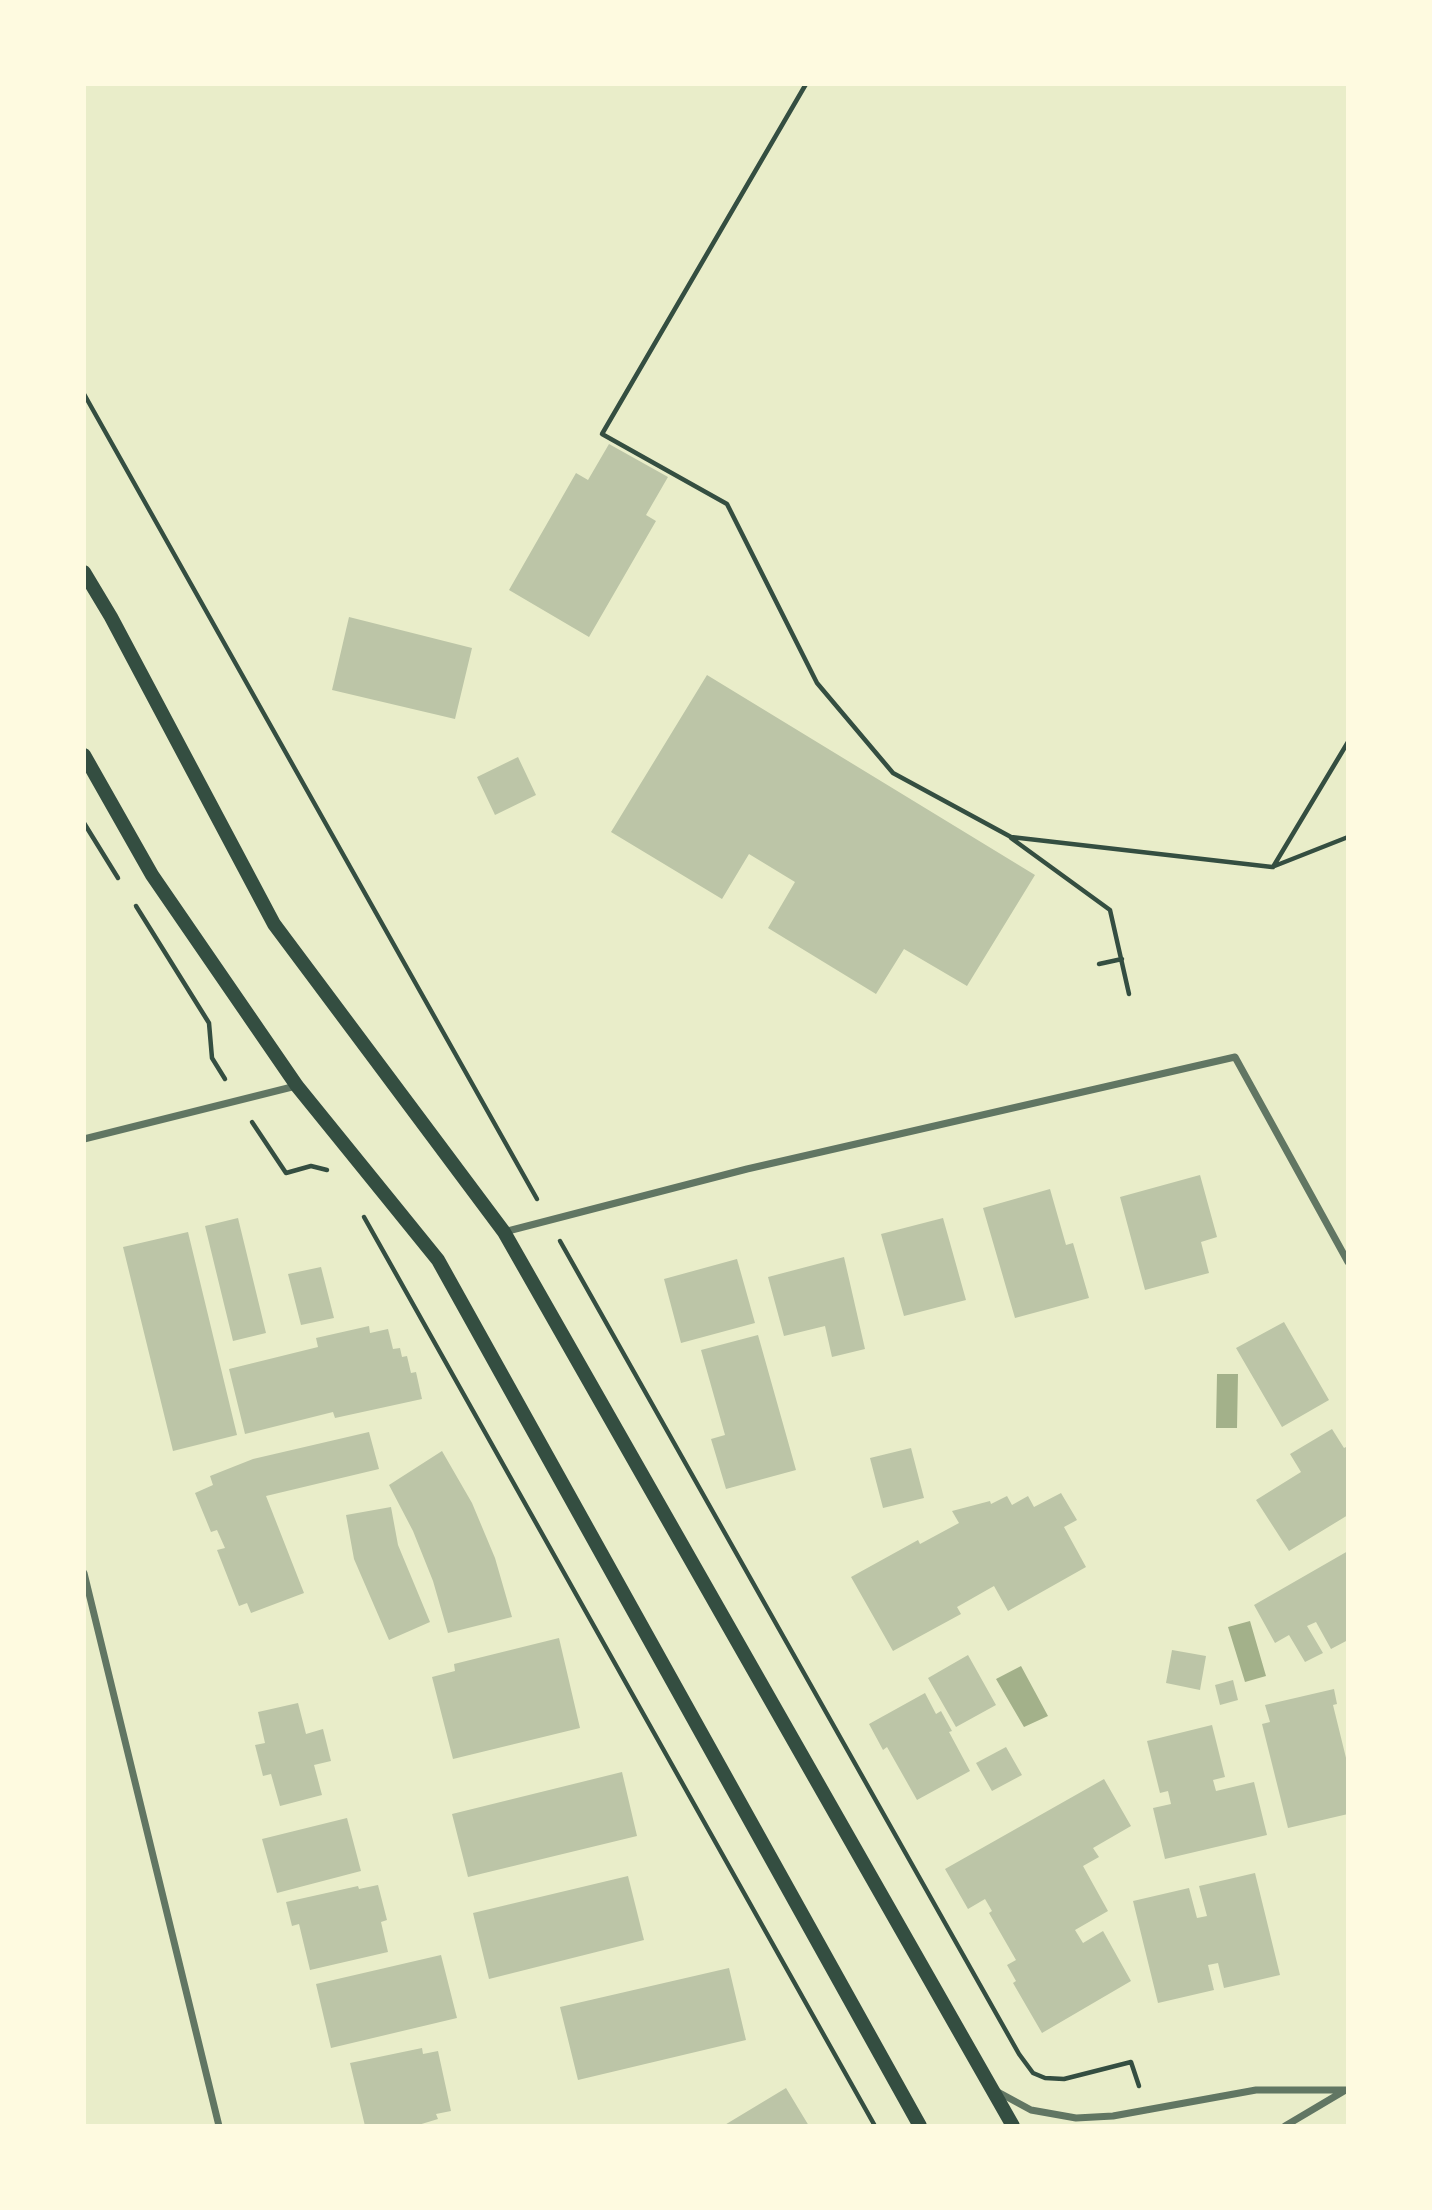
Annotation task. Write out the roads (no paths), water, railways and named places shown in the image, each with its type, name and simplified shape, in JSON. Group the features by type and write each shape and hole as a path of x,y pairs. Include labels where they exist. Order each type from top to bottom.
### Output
{"main road":[{"path":"84,572 274,924 504,1232 1013,2126"},
{"path":"84,755 152,875 297,1086 438,1260 920,2126"}],"street":[{"path":"504,1232 747,1168 1235,1056 1348,1262"},
{"path":"84,1139 297,1086"},
{"path":"84,1573 219,2126"},
{"path":"992,2090 1031,2110 1076,2118 1113,2116 1256,2090 1347,2090"},
{"path":"1284,2126 1347,2090"}]}
